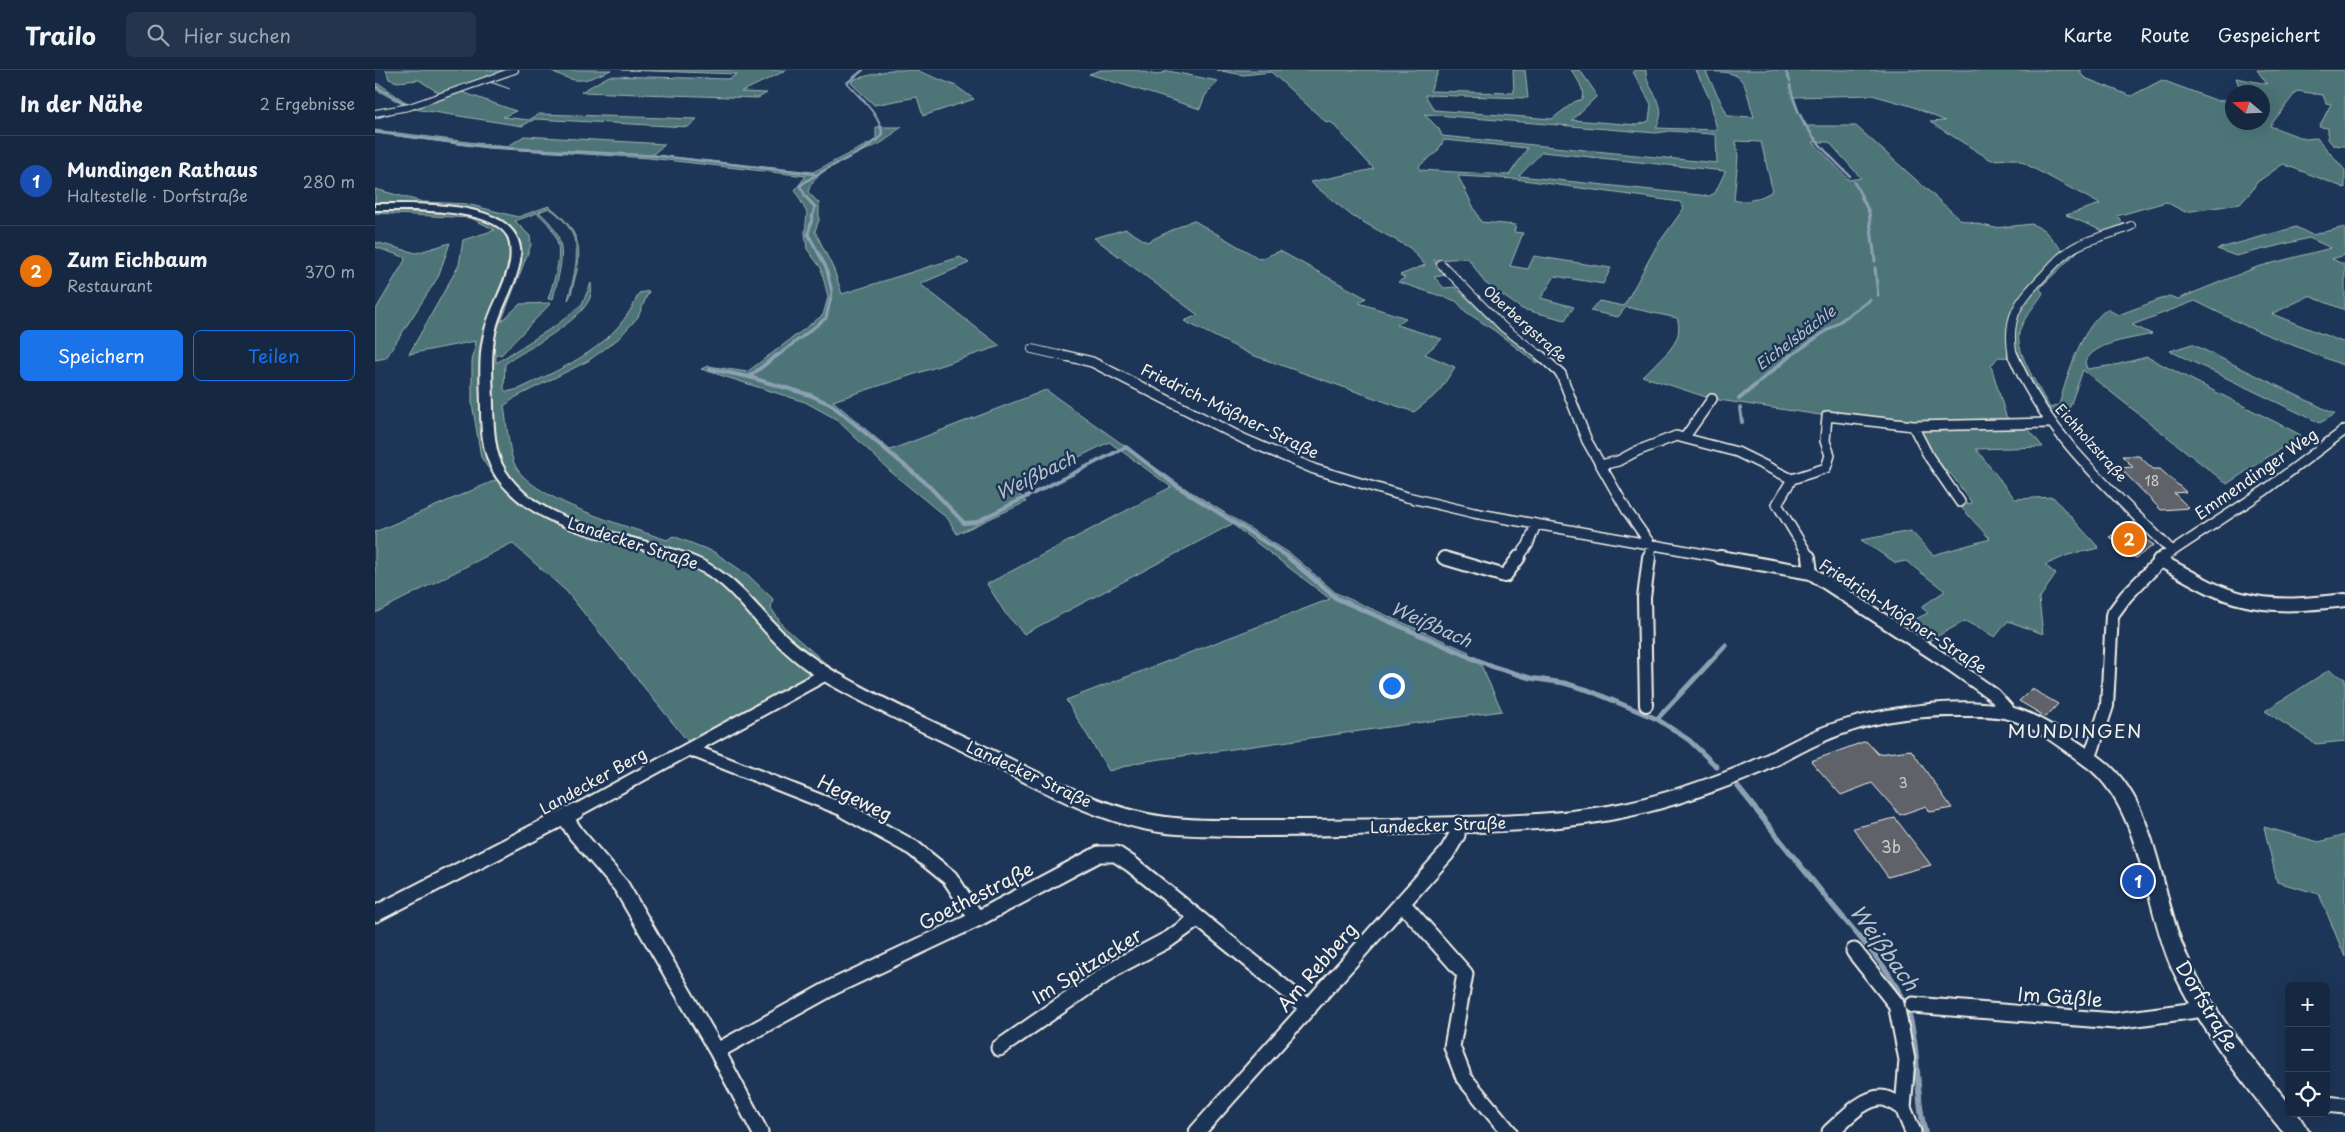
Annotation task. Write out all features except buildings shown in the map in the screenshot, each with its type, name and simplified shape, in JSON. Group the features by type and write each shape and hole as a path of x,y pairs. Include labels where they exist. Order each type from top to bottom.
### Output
{"street":[{"path":"375,113 409,107 515,70"},
{"name":"Landecker Straße","path":"375,207 436,208 472,213 502,224 515,236 518,248 514,265 491,326 487,343 487,420 491,451 496,464 503,477 523,497 557,518 585,529 659,550 706,567 727,581 777,637 826,674 864,695 1089,804 1145,822 1180,827 1329,828 1519,823 1613,813 1719,781 1781,756 1793,747 1842,727 1887,715 1953,709 2009,713"},
{"name":"Eichholzstraße","path":"2131,226 2077,246 2061,258 2017,303 2010,328 2010,344 2014,362 2022,380 2049,423 2172,551"},
{"name":"Oberbergstraße","path":"1441,264 1503,327 1533,349 1561,374 1587,441 1627,511 1651,545"},
{"name":"Friedrich-Mößner-Straße","path":"1032,349 1092,362 1246,440 1314,470 1473,513 1811,573 1953,666 1994,695 2009,713"},
{"path":"1685,437 1713,399"},
{"path":"1811,573 1811,560 1777,504 1792,479 1826,468 1831,455 1825,441 1827,416 1913,426 2049,423"},
{"path":"1913,426 1929,457 1960,502"},
{"name":"Emmendinger Weg","path":"2159,560 2264,491 2345,430"},
{"path":"1601,465 1618,461 1665,439 1676,436 1737,452 1792,479"},
{"path":"1444,558 1505,576 1527,545 1536,524"},
{"path":"1645,705 1644,598 1651,545"},
{"path":"2089,760 2095,749 2107,706 2112,615 2126,596 2159,560 2223,592 2255,602 2300,604 2345,600"},
{"name":"Landecker Berg","path":"375,914 565,817 826,674"},
{"name":"Dorfstraße","path":"2009,713 2038,726 2089,760 2109,776 2119,790 2137,829 2178,961 2204,1008 2235,1053 2280,1101 2298,1132"},
{"name":"Hegeweg","path":"689,749 845,810 913,848 950,878 977,919"},
{"path":"565,817 576,834 621,886 717,1051 761,1132"},
{"name":"Am Rebberg","path":"1198,1132 1446,854 1457,835 1458,824"},
{"name":"Goethestraße","path":"717,1051 833,987 977,919 1099,854 1116,854 1153,880 1309,1008"},
{"path":"1402,903 1465,974 1452,1047 1464,1078 1509,1132"},
{"name":"Im Spitzacker","path":"999,1048 1118,966 1169,939 1197,918"},
{"path":"1854,951 1896,1004 1907,1060 1903,1108 1913,1132"},
{"name":"Im Gäßle","path":"1913,1005 2115,1021 2204,1008"},
{"path":"1830,1132 1864,1104 1873,1099 1882,1098 1903,1108"},
{"path":"2330,1104 2345,1106"}],"green space":[{"path":"386,70 517,70 489,81 510,89 486,81 459,91 516,111 503,117 529,120 539,114 697,119 688,127 535,119 522,126 408,108 375,119 375,117 406,106 375,89 375,83 381,85 411,106 442,95 419,80 397,82 389,79"},
{"path":"550,70 611,70 587,79 574,80"},
{"path":"622,70 787,70 741,92 767,93 758,98 581,92 609,76 729,79 737,74"},
{"path":"890,70 916,70 956,86 974,99 923,116 917,97 874,105 851,83 855,79"},
{"path":"1101,70 1136,70 1156,75 1168,71 1218,81 1205,96 1200,109 1089,74"},
{"path":"1216,70 1439,70 1430,91 1514,93 1513,70 1525,70 1528,98 1425,95 1434,110 1552,119 1574,102 1582,99 1581,87 1571,70 1580,70 1595,92 1596,97 1572,120 1637,125 1649,121 1651,104 1633,72 1634,70 1646,70 1649,85 1661,111 1656,128 1717,130 1710,100 1696,70 2081,70 2081,74 2085,78 2131,96 2162,80 2218,101 2225,100 2225,130 2270,130 2270,126 2305,139 2317,138 2345,170 2345,188 2283,164 2256,183 2252,191 2240,204 2185,212 2166,202 2117,216 2124,224 2105,232 2066,215 2100,204 2016,159 1991,160 1930,122 1945,121 1911,106 1872,95 1794,97 1804,126 1856,126 1961,220 1995,228 2032,224 2044,230 2062,250 2075,250 2078,247 2080,249 2040,289 2043,293 2026,317 2019,333 2019,341 2025,361 2050,408 2059,405 2071,366 2082,340 2089,328 2107,309 2118,315 2169,296 2178,299 2257,267 2331,248 2309,238 2236,256 2217,249 2296,227 2312,235 2345,227 2345,255 2332,259 2345,265 2345,310 2309,296 2272,314 2345,343 2345,366 2250,328 2195,301 2132,325 2152,334 2105,345 2090,355 2085,362 2087,369 2115,365 2147,357 2301,435 2227,484 2083,370 2069,409 2054,422 2016,358 1998,357 1991,366 2006,416 2017,426 2026,426 2043,447 1976,449 2015,499 2053,497 2099,548 2068,555 2045,565 2056,574 2039,599 2043,634 2008,621 1995,637 1965,621 1925,643 1901,626 1928,613 1921,607 1945,591 1906,561 1896,563 1861,540 1911,531 1933,555 1990,539 1959,505 1972,503 1951,474 1943,473 1916,426 1827,416 1712,399 1642,376 1663,357 1674,343 1679,327 1677,318 1626,307 1618,317 1590,311 1599,301 1624,306 1656,247 1684,208 1680,202 1516,179 1458,176 1481,222 1516,225 1514,232 1523,233 1510,266 1528,269 1534,256 1611,268 1603,284 1555,276 1541,298 1574,307 1565,320 1522,309 1485,283 1468,258 1434,260 1446,275 1434,277 1444,288 1455,287 1502,332 1539,361 1536,363 1495,331 1466,312 1456,301 1398,282 1405,278 1400,275 1425,265 1410,248 1352,216 1310,182 1374,169 1331,122 1327,123 1271,72 1243,75","holes":["1706,72 1730,73 1737,76 1745,87 1754,117 1728,116","1424,114 1656,133 1670,131 1711,134 1716,135 1717,163 1442,136 1439,129","1444,140 1527,148 1509,175 1420,170 1419,166 1437,152","1736,141 1761,142 1772,188 1771,192 1753,200 1734,200 1738,157","1813,142 1829,142 1861,178 1849,180","1542,152 1725,171 1715,193 1709,196 1519,176"]},
{"path":"2257,70 2345,70 2345,146 2333,145 2328,139 2328,128 2319,127 2331,104 2326,103 2323,95 2297,91 2270,126 2270,85 2238,85 2236,78 2267,84"},
{"path":"876,127 902,127 881,143 828,168 812,183 808,192 819,203 819,220 815,231 834,270 842,294 960,257 969,263 920,284 1000,346 833,401 890,450 1046,390 1180,485 1291,554 1336,593 1469,652 1467,658 1481,665 1502,711 1140,762 1109,771 1066,700 1330,599 1232,524 1024,634 1005,613 987,584 1171,487 1109,442 1015,489 1026,502 957,534 948,519 891,472 836,419 805,402 701,369 708,366 747,372 823,315 828,297 821,268 807,249 805,233 807,213 795,190 806,176 649,158 487,148 375,133 375,130 507,147 524,136 665,144 652,155 813,172 872,142 876,138"},
{"path":"375,189 423,202 467,204 518,217 549,206 558,213 571,229 578,246 579,256 571,295 568,300 576,261 574,238 561,218 549,208 539,212 556,232 560,242 561,262 559,274 553,299 548,299 558,264 559,253 554,233 537,213 515,221 530,236 531,245 501,322 520,304 551,303 501,355 496,355 496,363 558,324 582,304 591,283 591,295 578,315 567,324 505,364 504,389 506,392 519,389 589,352 618,327 639,293 649,291 638,317 618,339 588,361 516,397 504,406 514,463 523,476 539,489 582,511 667,540 673,536 714,552 748,575 773,599 771,608 783,626 830,667 689,743 566,591 512,543 375,613 375,532 496,480 481,457 472,403 472,362 476,341 409,354 459,265 463,240 495,230 471,218 375,213"},
{"path":"1193,220 1260,259 1280,251 1366,298 1359,303 1406,318 1397,325 1442,339 1425,354 1455,367 1438,393 1414,412 1252,355 1184,321 1198,315 1094,238 1126,229 1147,242"},
{"path":"375,242 416,253 450,243 438,277 386,358 375,360 375,311 405,260 404,257 375,247"},
{"path":"2192,344 2335,414 2320,423 2170,351"},
{"path":"2329,670 2345,679 2345,741 2316,744 2265,711"},
{"path":"2264,827 2319,842 2345,835 2345,957 2319,894 2277,882"}],"waterway":[{"name":"Weißbach","path":"806,197 800,186 821,172 865,149 882,135 874,113 847,83 863,70"},
{"name":"Eichelsbächle","path":"1785,70 1790,81"},
{"name":"Eichelsbächle","path":"1790,85 1798,112 1812,135 1850,176"},
{"path":"375,86 409,106 407,106"},
{"path":"375,118 388,113"},
{"path":"375,132 489,147 660,156 814,174"},
{"name":"Eichelsbächle","path":"1854,182 1862,197"},
{"name":"Weißbach","path":"776,357 826,318 832,292 826,267 808,234 815,207 805,196"},
{"name":"Eichelsbächle","path":"1861,196 1869,212 1875,261"},
{"name":"Eichelsbächle","path":"1875,268 1878,295"},
{"name":"Eichelsbächle","path":"1789,357 1870,300"},
{"name":"Weißbach","path":"749,377 777,355"},
{"name":"Eichelsbächle","path":"1739,399 1791,355"},
{"path":"710,369 749,377"},
{"name":"Weißbach","path":"749,377 810,395 832,405 927,484 964,523 976,522 1126,447 1175,485 1290,558"},
{"name":"Eichelsbächle","path":"1740,408 1742,422"},
{"name":"Weißbach","path":"1288,557 1336,598 1491,666 1530,678 1564,683 1588,690 1657,719"},
{"name":"Eichelsbächle","path":"1657,719 1726,645"},
{"name":"Weißbach","path":"1657,719 1689,740 1717,767"},
{"name":"Weißbach","path":"1738,787 1758,812"},
{"name":"Weißbach","path":"1757,811 1828,900"},
{"name":"Weißbach","path":"1830,902 1887,971 1904,1002 1913,1032 1920,1104 1925,1132"}],"place":[{"name":"Zum Eichbaum","path":"2129,539"},
{"name":"Mundingen Rathaus","path":"2138,881"}],"district":[{"name":"MUNDINGEN","path":"2075,731"}]}
